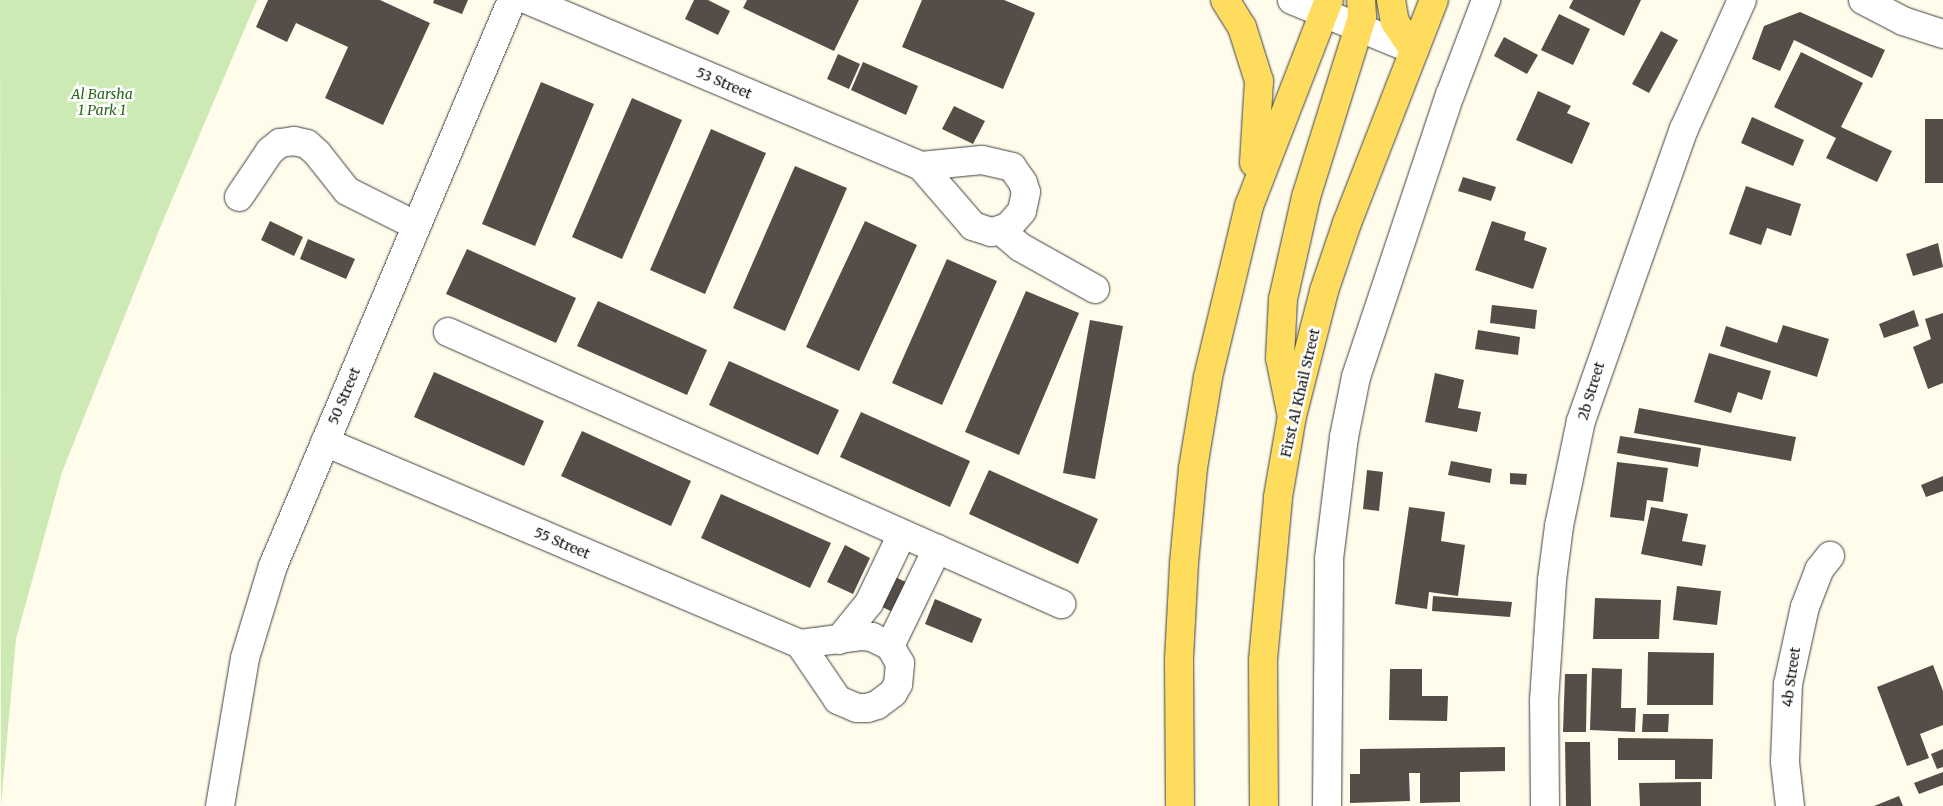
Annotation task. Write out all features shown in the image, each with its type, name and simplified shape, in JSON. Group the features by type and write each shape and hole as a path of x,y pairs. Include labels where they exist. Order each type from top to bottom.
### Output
{"main road":[{"path":"1180,806 1179,659 1193,468 1208,376 1249,206 1258,125 1259,81 1242,27 1225,0"},
{"path":"1292,416 1280,358 1283,299 1306,197 1359,28 1361,0"},
{"path":"1391,0 1398,29 1414,50"},
{"name":"First Al Khail Street","path":"1264,806 1264,651 1278,497 1292,416 1324,291 1346,223 1414,50 1428,2"},
{"path":"1249,206 1326,7"}],"street":[{"name":"50 Street","path":"220,806 234,706 258,611 325,442 415,225 512,0"},
{"name":"53 Street","path":"528,0 921,166"},
{"path":"1292,0 1326,7 1359,28 1414,50"},
{"path":"1326,806 1328,559 1347,420 1356,377 1450,95 1486,0"},
{"name":"2b Street","path":"1544,806 1544,701 1552,580 1560,517 1581,421 1684,129 1742,0"},
{"path":"1863,0 1903,21 1943,34"},
{"path":"239,197 270,151 280,143 294,140 307,144 317,153 347,190 415,225"},
{"path":"982,160 1012,167 1023,182 1025,202 1016,220 1000,230 991,232 973,226 921,166 982,160"},
{"path":"1000,230 1020,247 1095,289"},
{"path":"448,332 1061,604"},
{"name":"55 Street","path":"325,442 800,644"},
{"path":"839,640 869,603 902,534"},
{"path":"890,646 937,549"},
{"name":"4b Street","path":"1790,806 1785,762 1788,684 1805,607 1819,570 1830,556"},
{"path":"872,636 890,646 900,663 898,684 894,693 877,705 857,708 842,703 830,692 800,644 839,640 872,636"}],"green space":[{"name":"Al Barsha 1 Park 1","path":"0,0 257,0 162,223 62,472 16,639 1,806"}],"building":[{"path":"268,0 380,0 430,23 383,125 325,98 348,47 296,23 287,42 256,27"},
{"path":"434,0 468,0 462,14 433,3"},
{"path":"694,0 708,0 730,11 718,35 685,19"},
{"path":"747,0 859,0 834,51 743,8"},
{"path":"922,0 1004,0 1035,13 1003,89 902,47"},
{"path":"1573,0 1641,0 1624,36 1569,8"},
{"path":"1800,12 1885,50 1872,78 1794,40 1780,71 1752,59 1764,26"},
{"path":"1559,14 1590,29 1573,65 1541,50"},
{"path":"1661,31 1678,40 1649,93 1632,84"},
{"path":"1504,37 1538,55 1527,74 1494,56"},
{"path":"1801,52 1863,83 1841,127 1892,151 1877,182 1826,158 1836,138 1774,107"},
{"path":"838,54 860,64 849,89 827,79"},
{"path":"863,62 918,86 906,115 851,90"},
{"path":"541,82 594,104 535,246 482,224"},
{"path":"1538,91 1571,106 1567,113 1590,123 1572,164 1516,140"},
{"path":"632,98 682,120 622,259 572,237"},
{"path":"954,106 985,121 973,144 942,129"},
{"path":"1752,117 1804,140 1793,166 1741,143"},
{"path":"1925,119 1943,119 1943,183 1925,183"},
{"path":"711,129 766,153 705,294 650,270"},
{"path":"795,166 847,188 785,331 733,308"},
{"path":"1463,177 1496,187 1491,201 1458,191"},
{"path":"1746,186 1801,204 1791,236 1767,228 1761,245 1729,234"},
{"path":"270,221 303,237 294,256 261,240"},
{"path":"865,221 917,245 859,371 806,347"},
{"path":"1492,221 1526,232 1524,240 1547,248 1533,289 1475,270"},
{"path":"308,239 355,259 346,279 300,259"},
{"path":"1938,243 1943,267 1913,276 1906,254"},
{"path":"467,249 576,298 556,343 446,294"},
{"path":"947,259 997,281 942,405 892,383"},
{"path":"1026,291 1079,313 1019,455 965,432"},
{"path":"598,301 707,350 687,395 577,346"},
{"path":"1492,305 1537,310 1535,329 1490,323"},
{"path":"1914,310 1919,326 1884,338 1879,324"},
{"path":"1943,313 1943,383 1928,389 1913,347 1931,339 1925,319"},
{"path":"1090,320 1123,326 1095,479 1063,473"},
{"path":"1783,325 1829,339 1817,377 1720,346 1726,326 1777,343"},
{"path":"1478,330 1520,337 1518,355 1475,349"},
{"path":"1709,353 1771,371 1762,400 1738,392 1731,413 1694,402"},
{"path":"729,361 839,410 818,455 709,405"},
{"path":"434,372 544,421 524,466 414,417"},
{"path":"1435,373 1464,380 1458,408 1481,412 1477,432 1425,422"},
{"path":"1639,408 1796,437 1791,461 1634,433"},
{"path":"861,412 970,461 950,507 840,457"},
{"path":"582,431 691,481 671,526 561,476"},
{"path":"1620,436 1701,448 1698,467 1617,453"},
{"path":"1451,461 1492,469 1490,483 1448,475"},
{"path":"1617,462 1668,468 1663,502 1647,500 1644,521 1610,517"},
{"path":"989,470 1098,519 1078,564 969,514"},
{"path":"1367,470 1383,472 1379,511 1363,509"},
{"path":"1510,473 1527,474 1526,485 1510,484"},
{"path":"1943,476 1943,491 1926,497 1921,485"},
{"path":"721,494 831,543 810,588 701,538"},
{"path":"1409,507 1445,512 1441,541 1465,545 1458,596 1429,592 1427,609 1395,604"},
{"path":"1651,507 1688,514 1682,541 1706,545 1702,566 1641,554"},
{"path":"845,545 870,558 853,594 827,582"},
{"path":"893,576 910,584 895,613 880,606"},
{"path":"1677,586 1721,591 1717,625 1673,620"},
{"path":"1433,596 1512,602 1510,617 1432,611"},
{"path":"1595,598 1661,600 1659,639 1593,639"},
{"path":"935,599 982,619 972,643 925,624"},
{"path":"1648,652 1714,653 1713,705 1647,705"},
{"path":"1933,665 1943,691 1943,725 1920,734 1929,758 1907,766 1877,687"},
{"path":"1592,668 1622,669 1621,708 1636,708 1635,732 1590,730"},
{"path":"1390,669 1422,669 1422,696 1448,696 1447,721 1389,720"},
{"path":"1565,674 1587,674 1586,732 1563,732"},
{"path":"1643,714 1669,714 1668,732 1642,732"},
{"path":"1618,738 1713,739 1712,779 1675,779 1675,760 1618,760"},
{"path":"1565,742 1590,742 1591,806 1566,806"},
{"path":"1505,747 1505,771 1460,772 1460,802 1420,803 1420,773 1409,773 1410,801 1350,803 1350,774 1360,774 1360,749"},
{"path":"1943,749 1943,767 1937,769 1931,754"},
{"path":"1943,772 1943,785 1919,794 1914,783"},
{"path":"1701,782 1701,806 1640,806 1639,783"},
{"path":"1899,796 1903,806 1874,806"}]}
